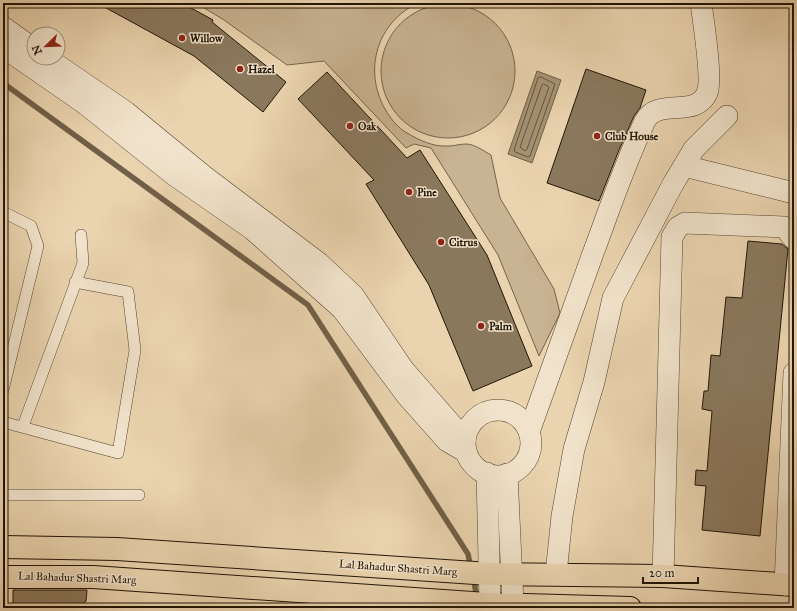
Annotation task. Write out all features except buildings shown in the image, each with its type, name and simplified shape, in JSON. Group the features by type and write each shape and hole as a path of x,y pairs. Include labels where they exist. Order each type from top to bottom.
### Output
{"main road":[{"name":"Lal Bahadur Shastri Marg","path":"3,547 117,549 486,573 663,576 790,585"},
{"name":"Lal Bahadur Shastri Marg","path":"3,577 93,577 520,606 630,608"}],"street":[{"path":"529,432 626,165 646,119 660,109 681,108 697,105 707,93 708,73 701,3"},
{"path":"3,27 26,43"},
{"path":"3,47 102,106"},
{"path":"56,66 102,106 174,175 252,229 342,309 407,396 447,441 466,446"},
{"path":"556,574 562,516 574,449 594,382 613,298 694,149 727,116"},
{"path":"684,166 794,193"},
{"path":"663,576 672,237 678,227 685,223 784,227 794,239"},
{"path":"790,585 794,373"},
{"path":"493,410 505,410 515,415 523,422 529,432 531,443 524,463 516,470 497,474 478,468 471,461 466,446 468,429 474,420 483,413 493,410"},
{"path":"482,603 497,474"},
{"path":"486,573 520,606"}],"lane":[{"path":"3,212 31,226 38,246 3,390"},
{"path":"23,426 83,263 81,235"},
{"path":"3,422 23,426 118,453 135,350 128,292 75,282"},
{"path":"3,495 139,495"}],"shaded area":[{"path":"196,3 418,3 404,11 392,22 378,48 375,63 375,79 378,94 385,109 392,119 400,128 412,136 426,142 442,146 469,144 491,155 500,198 554,289 560,313 539,356 498,255 431,148 414,144 406,148 324,61 287,65 224,20"},
{"path":"441,4 455,4 474,9 496,23 510,45 514,58 514,84 510,97 496,119 474,133 455,138 441,138 422,133 400,119 386,97 381,78 381,64 386,45 400,23 422,9"}],"water":[{"path":"537,71 561,80 532,163 508,154"}],"waterway":[{"path":"3,83 308,305 468,554 471,569"},
{"path":"473,577 477,598"}],"place":[{"name":"Willow","path":"182,38"},
{"name":"Hazel","path":"240,69"},
{"name":"Oak","path":"350,126"},
{"name":"Club House","path":"597,136"},
{"name":"Pine","path":"409,192"},
{"name":"Citrus","path":"441,242"},
{"name":"Palm","path":"481,326"}]}
